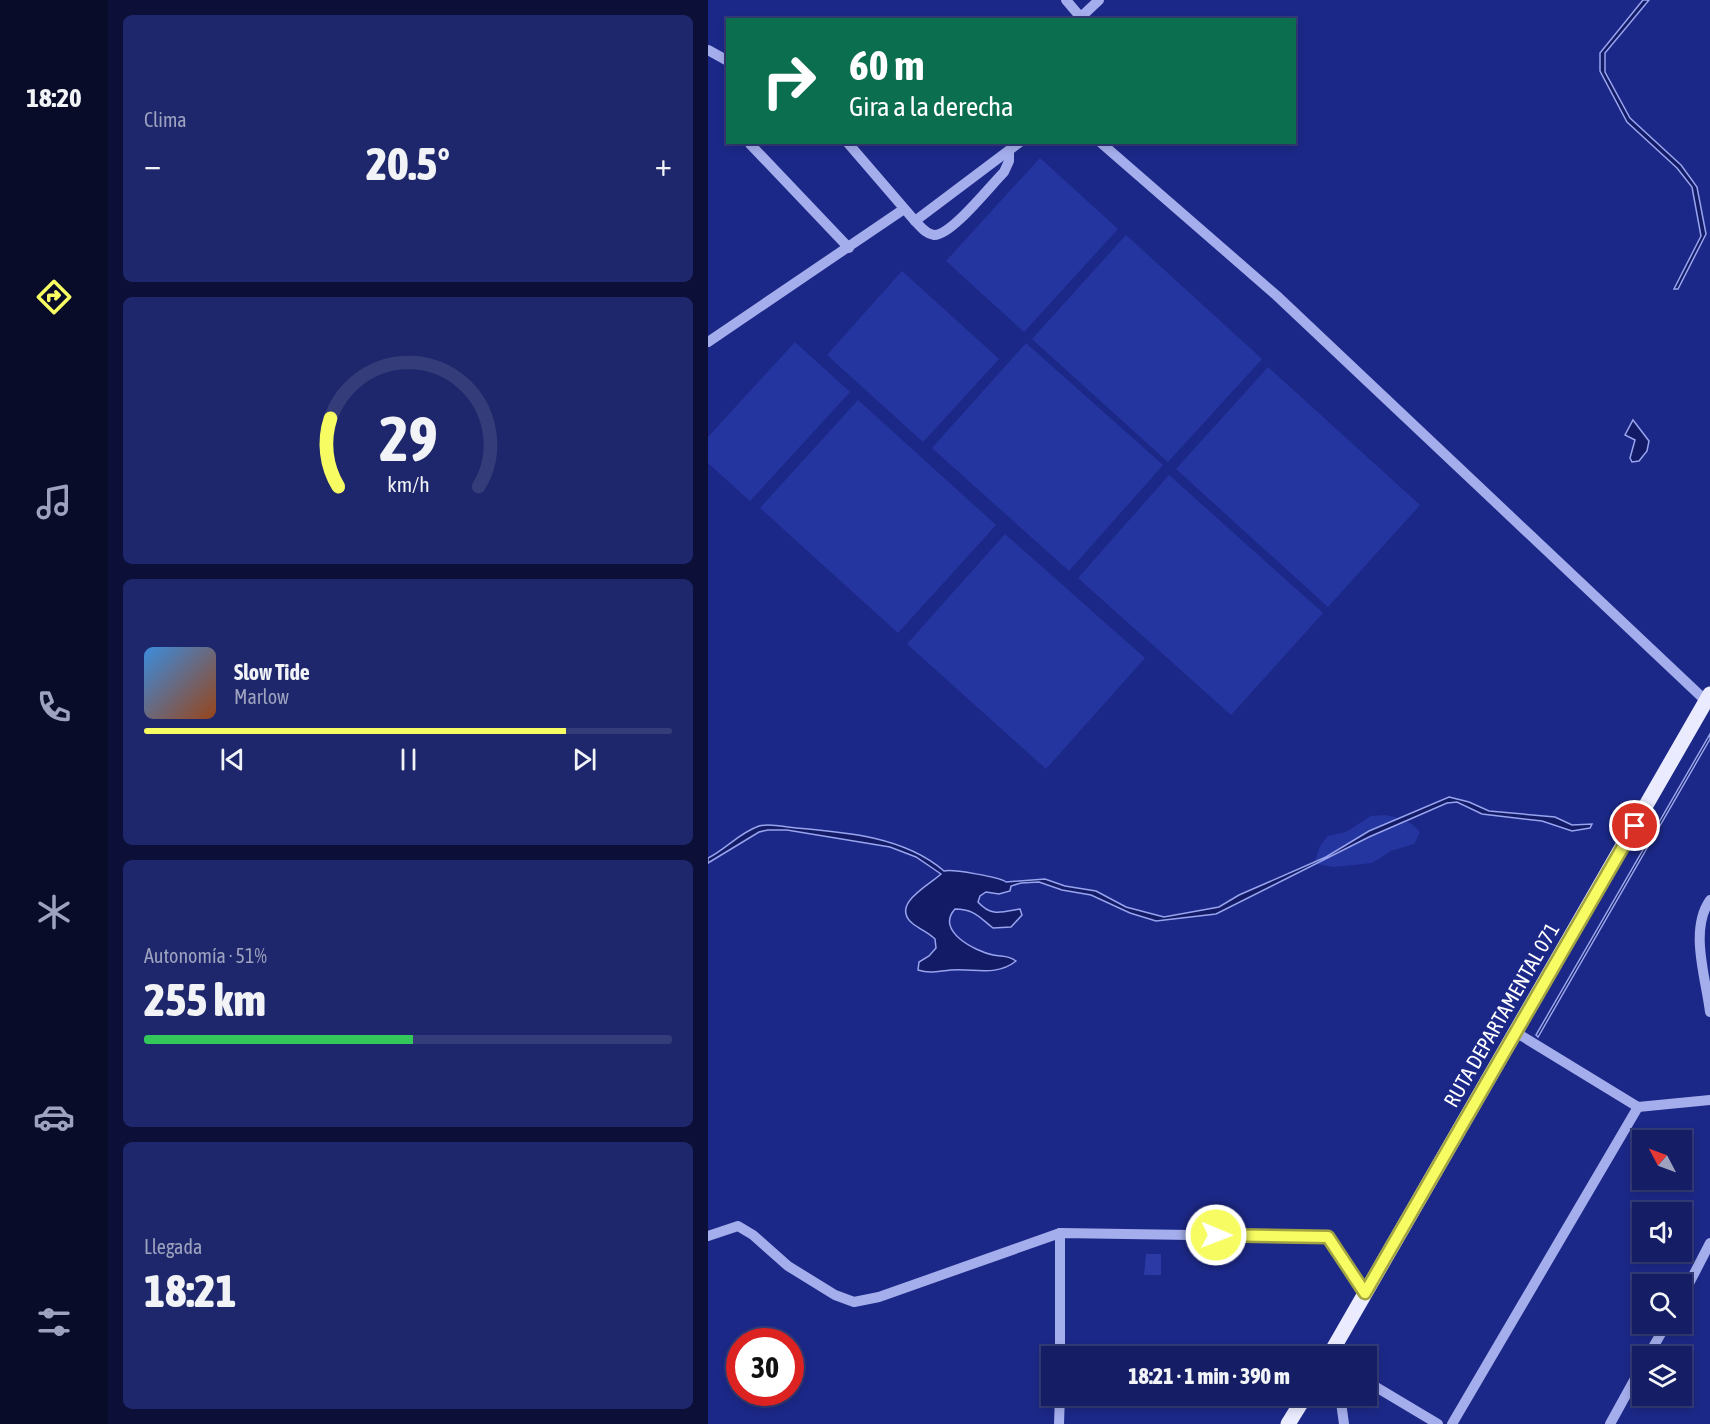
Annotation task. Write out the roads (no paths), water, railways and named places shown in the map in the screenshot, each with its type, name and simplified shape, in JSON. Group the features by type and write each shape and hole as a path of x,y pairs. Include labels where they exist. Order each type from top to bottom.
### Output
{"main road":[{"name":"RUTA DEPARTAMENTAL 071","path":"1335,1346 1517,1034 1708,698"},
{"path":"1288,1424 1299,1406"}],"street":[{"path":"1066,0 1082,18 1099,0"},
{"path":"708,50 726,60"},
{"path":"750,144 849,248"},
{"path":"849,144 915,221 927,233 936,236 950,230 1004,172 1009,162 1009,151"},
{"path":"915,221 1018,144"},
{"path":"1102,144 1276,296 1708,698"},
{"path":"708,342 904,209"},
{"path":"1710,900 1700,918 1710,1012"},
{"path":"1517,1034 1638,1107 1710,1100"},
{"path":"1452,1424 1638,1107"},
{"path":"708,1236 738,1226 819,1287 854,1302 879,1297 1060,1233 1328,1237 1365,1293"},
{"path":"1060,1233 1060,1346"},
{"path":"1692,1278 1710,1243"},
{"path":"1610,1424 1632,1384"},
{"path":"1377,1388 1438,1424"},
{"path":"1059,1406 1059,1424"},
{"path":"1342,1406 1344,1424"}]}
